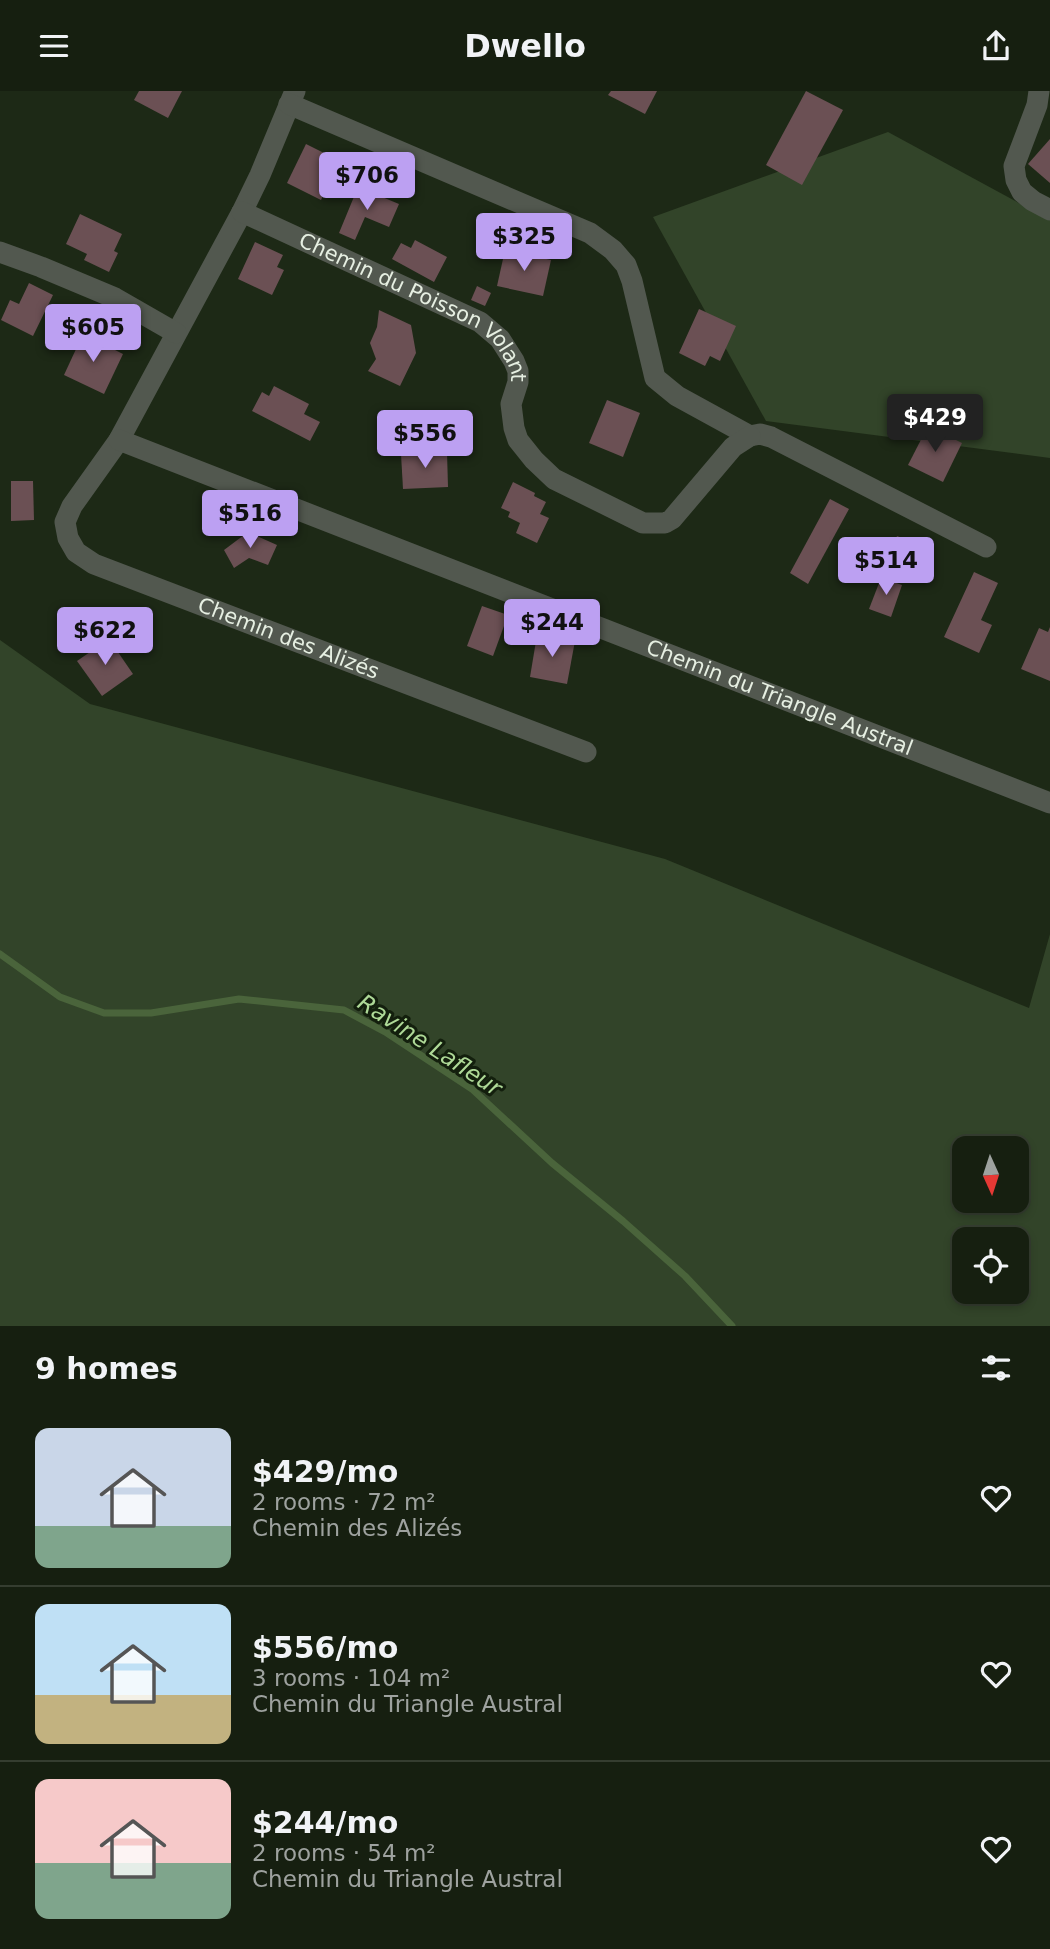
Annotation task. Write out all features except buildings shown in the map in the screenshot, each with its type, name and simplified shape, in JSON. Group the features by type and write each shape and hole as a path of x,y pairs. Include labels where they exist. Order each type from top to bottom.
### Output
{"street":[{"path":"1038,91 1037,105 1014,166 1016,180 1022,192 1050,210"},
{"name":"Chemin des Alizés","path":"586,752 94,564 76,552 68,538 65,522 72,506 119,440 242,212 261,175 292,97 590,233 613,250 626,265 655,378 677,396 750,436 760,434 771,437 986,547"},
{"name":"Chemin du Poisson Volant","path":"242,212 481,322 500,339 514,361 518,382 511,404 514,428 518,440 534,460 554,479 643,523 665,523 672,519 733,447 750,436"},
{"path":"0,252 115,297 176,333"},
{"name":"Chemin du Triangle Austral","path":"119,440 1050,803"}],"green space":[{"path":"888,132 1050,220 1050,458 766,421 653,217"},
{"path":"0,640 90,704 665,859 1029,1008 1050,934 1050,1326 0,1326"}],"waterway":[{"name":"Ravine Lafleur","path":"0,954 60,997 104,1013 151,1013 239,999 344,1010 387,1033 472,1089 552,1163 685,1276 732,1326"}]}
